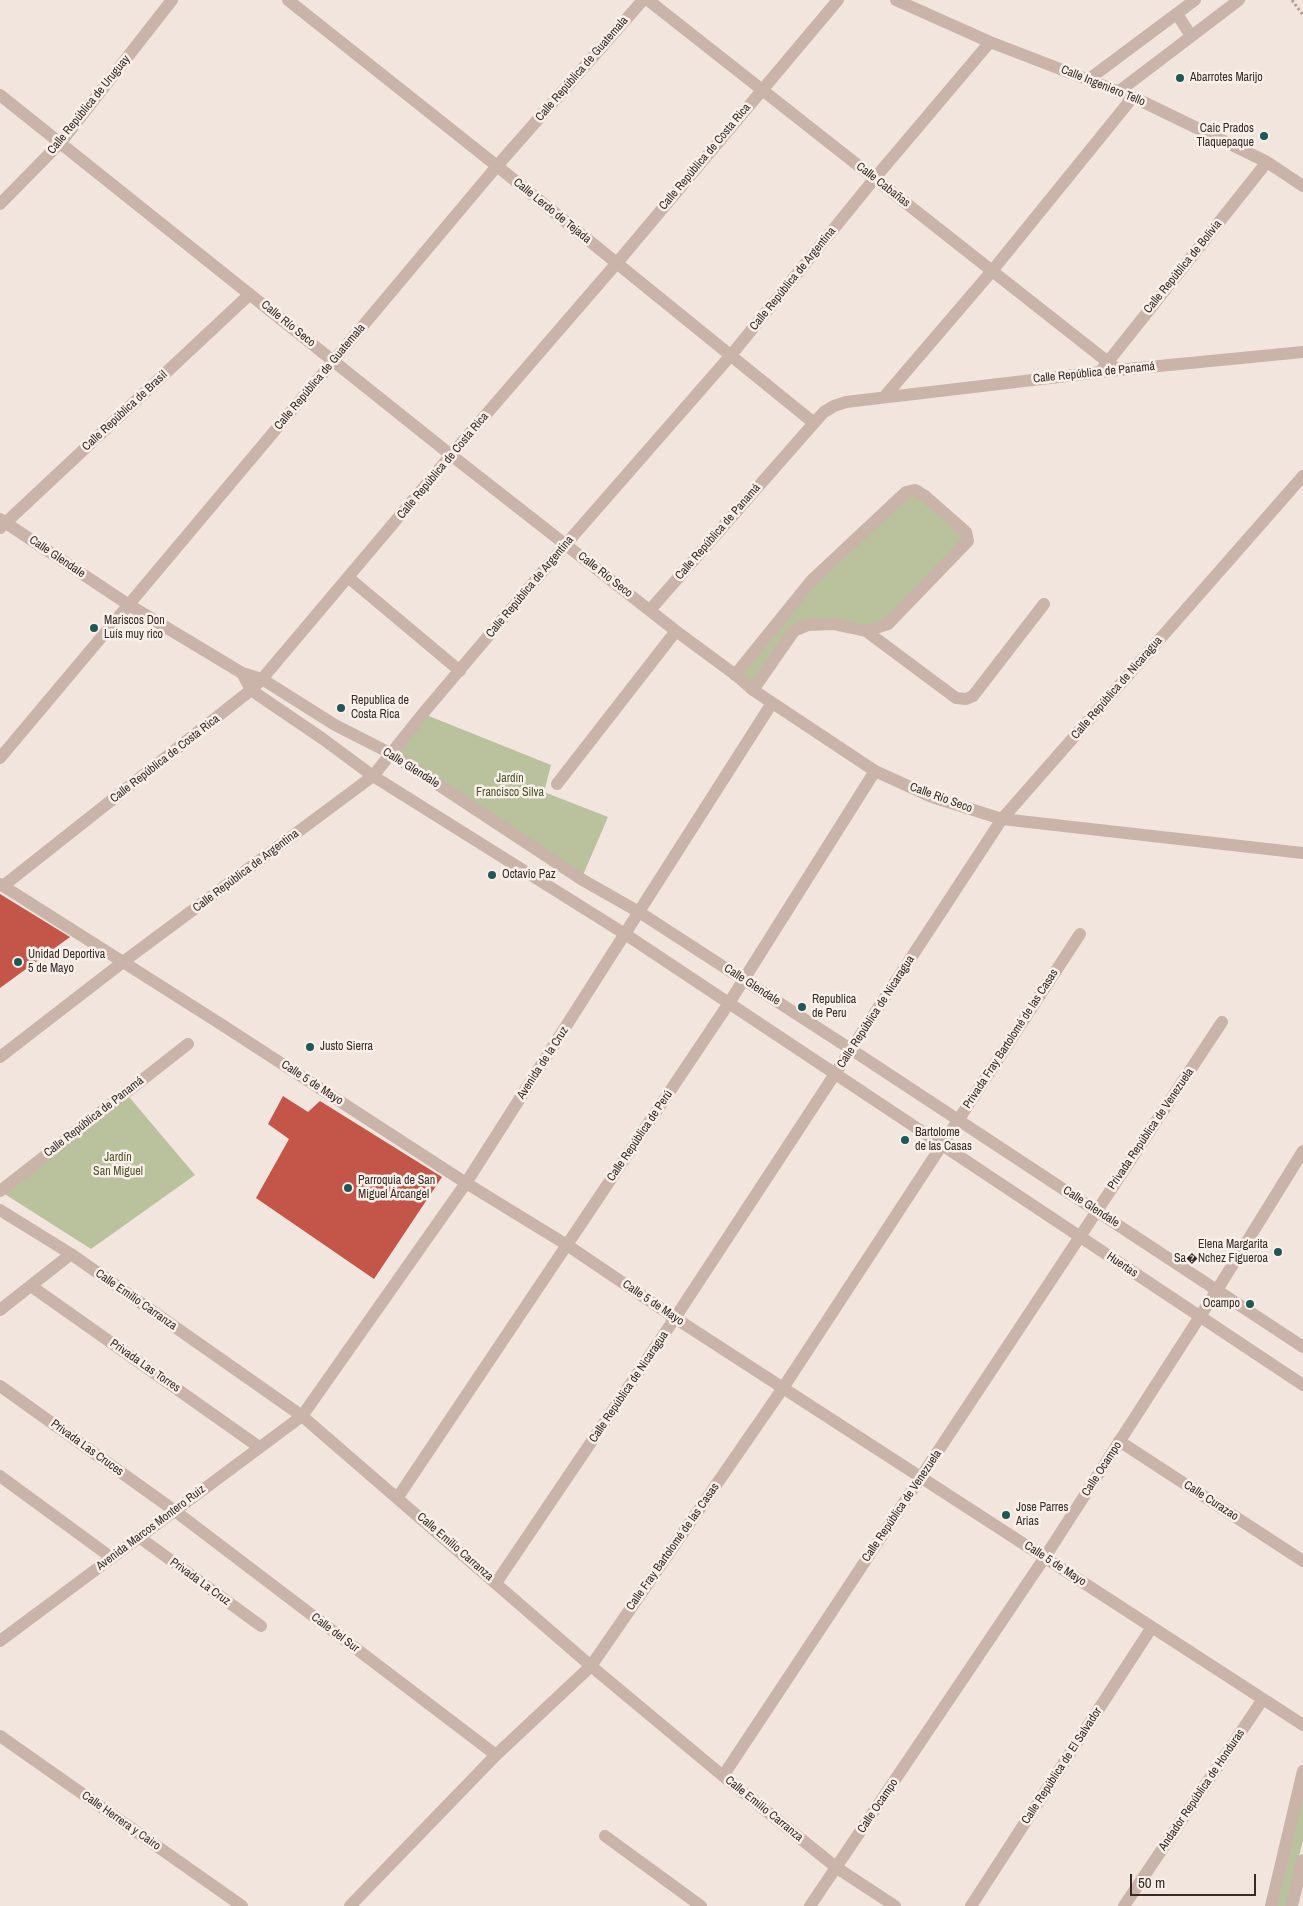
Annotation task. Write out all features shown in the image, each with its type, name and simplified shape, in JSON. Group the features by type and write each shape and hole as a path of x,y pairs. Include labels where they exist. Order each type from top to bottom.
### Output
{"street":[{"name":"Calle República de Uruguay","path":"0,204 61,142 172,0"},
{"name":"Calle Lerdo de Tejada","path":"288,0 497,166 616,264 732,354 814,423"},
{"name":"Calle República de Guatemala","path":"0,758 497,166 643,0"},
{"name":"Calle Cabañas","path":"648,0 1118,370"},
{"name":"Calle República de Costa Rica","path":"2,885 251,690 262,679 838,0"},
{"name":"Calle Ingeniero Tello","path":"896,0 990,42 1132,97 1267,162 1303,186"},
{"path":"1089,79 1195,0"},
{"path":"1118,92 1239,0"},
{"path":"1177,14 1191,36"},
{"name":"Calle República de Argentina","path":"0,1057 123,962 373,776 566,544 732,354 875,178 990,42"},
{"name":"Calle Río Seco","path":"0,95 451,455 676,631 753,690 875,771 932,797 1002,819 1303,853"},
{"path":"885,396 992,271 1132,97"},
{"name":"Calle República de Bolivia","path":"1100,372 1267,162"},
{"name":"Calle República de Brasil","path":"2,523 250,294"},
{"name":"Calle República de Panamá","path":"650,610 814,423 824,412 834,406 846,402 885,396 1303,352"},
{"name":"Calle República de Nicaragua","path":"496,1583 676,1318 1002,819 1303,476"},
{"path":"735,675 811,581 906,492 915,490 925,496 966,532 968,541 888,624 866,631"},
{"name":"Calle Glendale","path":"2,523 129,605 242,673 262,679 335,725 390,754 581,879 639,912 852,1050 1303,1347"},
{"path":"349,578 460,671"},
{"path":"753,690 794,631 808,625 833,624 866,631 956,698 966,699 973,696 1044,604"},
{"path":"781,620 794,631"},
{"path":"557,784 676,631"},
{"path":"242,673 251,690 373,776 625,934 942,1145"},
{"name":"Avenida de la Cruz","path":"302,1416 466,1183 772,702"},
{"name":"Calle República de Perú","path":"398,1497 729,1003 875,771"},
{"name":"Calle 5 de Mayo","path":"2,885 466,1183 567,1245 782,1388 1303,1725"},
{"name":"Privada Fray Bartolomé de las Casas","path":"942,1145 1080,934"},
{"name":"Privada República de Venezuela","path":"1080,1236 1222,1022"},
{"name":"Calle República de Panamá","path":"0,1191 188,1044"},
{"name":"Huertas","path":"942,1145 1303,1385"},
{"name":"Calle Fray Bartolomé de las Casas","path":"350,1906 496,1755 591,1666 782,1388 942,1145"},
{"name":"Calle Ocampo","path":"810,1906 1045,1557 1200,1316 1303,1151"},
{"name":"Calle Emilio Carranza","path":"0,1210 71,1254 302,1416 398,1497 591,1666 723,1776 837,1868 895,1906"},
{"name":"Calle República de Venezuela","path":"723,1776 1080,1236"},
{"path":"0,1310 71,1254"},
{"name":"Privada Las Torres","path":"31,1286 259,1447"},
{"name":"Privada Las Cruces","path":"0,1386 175,1511"},
{"name":"Avenida Marcos Montero Ruiz","path":"0,1641 302,1416"},
{"name":"Calle Curazao","path":"1119,1441 1303,1561"},
{"path":"0,1476 112,1558"},
{"name":"Calle del Sur","path":"175,1511 496,1755"},
{"name":"Privada La Cruz","path":"139,1537 260,1626"},
{"name":"Calle República de El Salvador","path":"971,1906 1152,1627"},
{"name":"Andador República de Honduras","path":"1124,1906 1263,1699"},
{"name":"Calle Herrera y Cairo","path":"0,1736 242,1906"},
{"path":"1270,1906 1303,1771"},
{"path":"606,1836 701,1906"},
{"path":"1292,1906 1303,1860"}],"path":[{"path":"1292,0 1303,14"}],"green space":[{"path":"906,492 925,496 968,541 888,624 866,631 808,625 749,686 737,676 811,581"},
{"name":"Jardín Francisco Silva","path":"424,714 551,765 544,792 608,817 583,875 394,752"},
{"name":"Jardín San Miguel","path":"125,1092 195,1175 91,1249 0,1191"},
{"path":"1303,1789 1303,1840 1287,1906 1275,1906"}],"building":[{"name":"Unidad Deportiva 5 de Mayo","path":"0,894 70,937 0,988"},
{"name":"Parroquia de San Miguel Árcangel","path":"283,1096 308,1112 320,1101 442,1177 374,1279 256,1198 289,1139 268,1124"}],"place":[{"name":"Abarrotes Marijo","path":"1180,78"},
{"name":"Caic Prados Tlaquepaque","path":"1264,136"},
{"name":"Mariscos Don Luís muy rico","path":"94,628"},
{"name":"Republica de Costa Rica","path":"341,708"},
{"name":"Octavio Paz","path":"492,875"},
{"name":"Unidad Deportiva 5 de Mayo","path":"18,962"},
{"name":"Republica de Peru","path":"802,1007"},
{"name":"Justo Sierra","path":"310,1047"},
{"name":"Bartolome de las Casas","path":"905,1140"},
{"name":"Parroquia de San Miguel Árcangel","path":"348,1188"},
{"name":"Elena Margarita Sa�Nchez Figueroa","path":"1278,1252"},
{"name":"Ocampo","path":"1250,1304"},
{"name":"Jose Parres Arias","path":"1006,1515"}]}
